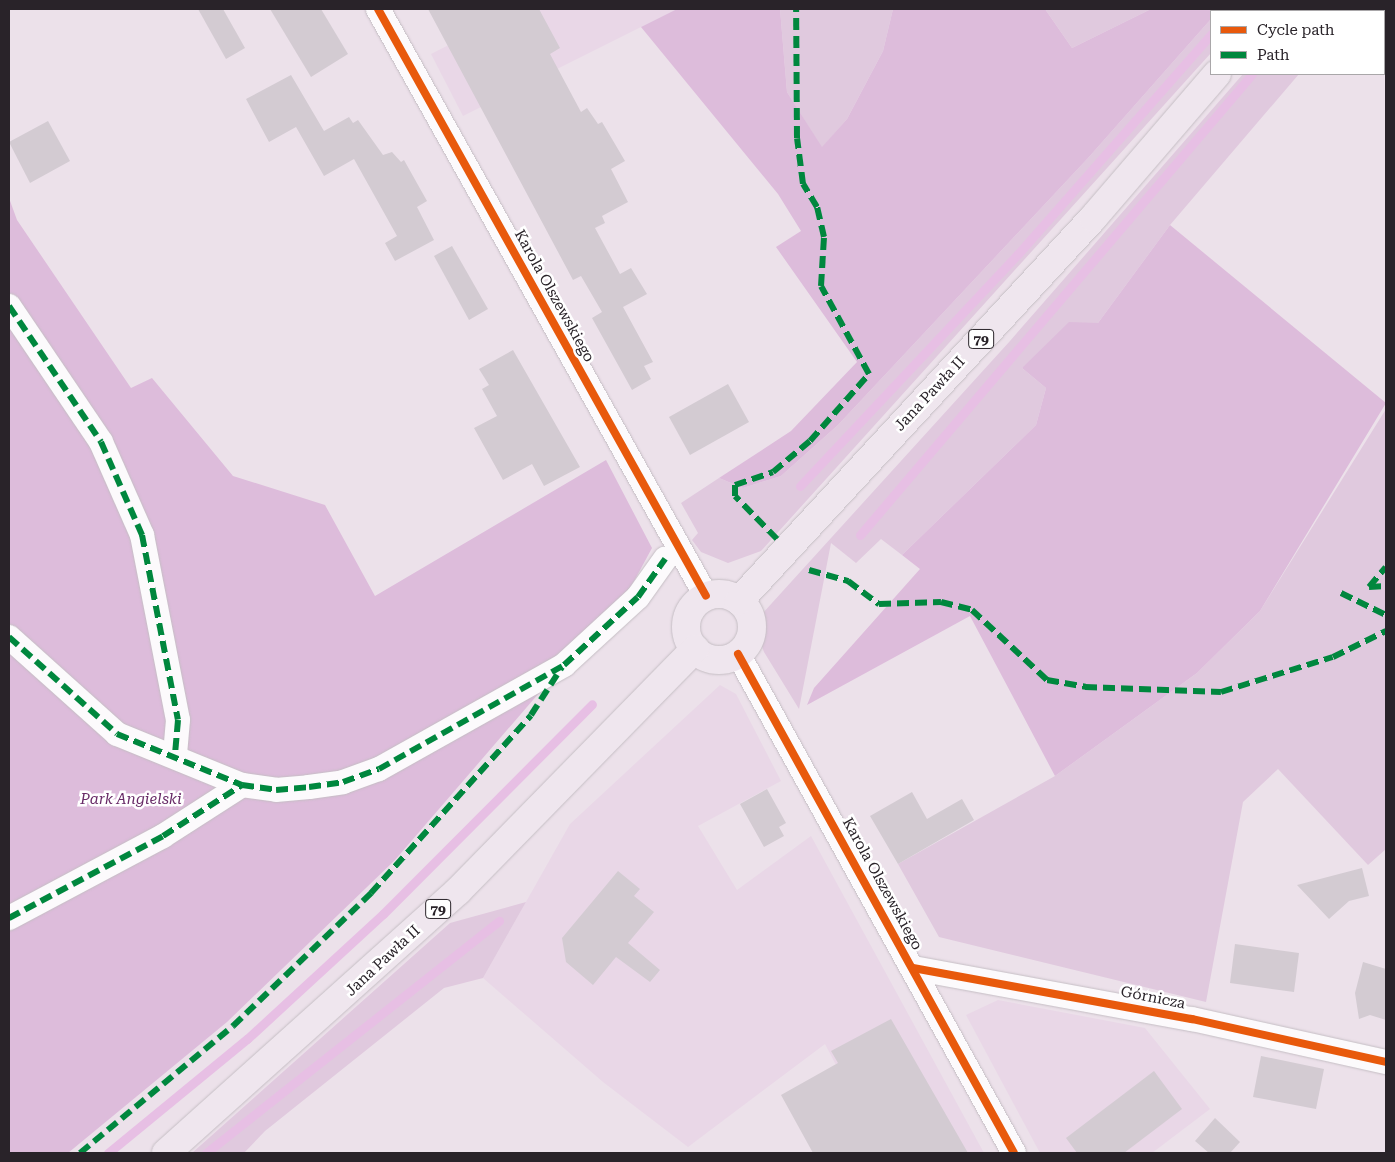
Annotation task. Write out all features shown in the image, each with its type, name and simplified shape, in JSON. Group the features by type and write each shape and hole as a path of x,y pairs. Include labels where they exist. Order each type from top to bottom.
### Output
{"main road":[{"name":"Jana Pawła II","path":"739,601 1093,218 1216,75"},
{"path":"724,594 739,601 752,622 747,646 738,654 720,660 695,650 686,634 688,616 706,596 724,594"},
{"name":"Jana Pawła II","path":"166,1153 458,891 695,650"}],"street":[{"name":"Karola Olszewskiego","path":"378,9 706,596"},
{"path":"9,306 101,442 142,535 178,720 175,757"},
{"path":"9,637 117,734 175,757 211,776 242,785 276,790 309,787 343,782 379,769 564,665 638,597 666,559"},
{"name":"Karola Olszewskiego","path":"738,654 1014,1153"},
{"path":"9,918 163,836 242,785"},
{"name":"Górnicza","path":"913,968 1192,1019 1386,1062"}],"shaded area":[{"path":"520,9 677,9 463,116 431,54"},
{"path":"780,9 893,9 883,51 847,119 822,148 787,92"},
{"path":"1045,9 1151,9 1072,48"},
{"path":"1299,9 1355,9 1326,10"},
{"path":"1210,20 1210,54 761,551 728,563 701,552 692,540 698,533 681,503 719,478 743,488 781,476 838,425 1089,157"},
{"path":"1242,75 1298,75 1170,225 1098,323 1022,368 1046,388 1036,425 902,555 881,539 856,563 831,543 799,709 764,652 758,636 762,614 1010,341"},
{"path":"1386,409 1386,849 1368,865 1278,769 1243,802 1206,1002 939,937 898,864 1055,776 1197,673 1260,611"},
{"path":"720,685 736,694 781,781 698,826 737,890 811,836 984,1153 882,1153 825,1044 688,1147 603,1082 483,978 570,824"},
{"path":"526,902 483,978 444,988 265,1131 244,1153 192,1153 450,923"},
{"path":"998,1000 1145,1028 1210,1109 1152,1153 1040,1153 966,1015"}],"green space":[{"path":"677,9 780,9 787,92 822,147 847,119 883,51 893,9 1045,9 1072,48 1151,9 1221,9 1210,10 1210,20 1089,157 838,425 781,476 743,488 719,478 791,431 857,362 776,247 801,231 778,194 641,27"},
{"name":"Park Angielski","path":"9,198 17,220 131,388 152,378 233,476 325,505 375,596 606,460 652,548 632,585 395,860 227,1022 68,1153 9,1153"},
{"path":"1170,225 1386,403 1260,611 1197,673 1055,776 970,616 807,705 814,688 920,569 902,555 1036,425 1046,388 1022,368 1069,322 1098,323"}],"building":[{"path":"198,9 223,9 245,48 226,59"},
{"path":"270,9 321,9 348,54 311,77"},
{"path":"428,9 539,9 560,48 550,54 581,112 587,108 598,124 602,122 625,161 611,169 628,202 602,216 605,223 595,228 620,274 631,268 647,294 623,307 653,362 644,366 651,379 632,390 592,318 602,312 581,276 573,280"},
{"path":"291,75 324,131 349,117 353,123 358,120 383,155 392,152 401,162 404,160 427,201 417,207 434,240 395,261 385,243 397,236 354,159 324,176 296,127 269,142 246,99"},
{"path":"48,121 70,161 30,183 9,142"},
{"path":"452,246 488,309 469,320 434,256"},
{"path":"513,350 580,467 544,486 532,464 503,480 474,428 497,416 482,389 489,385 479,369"},
{"path":"728,384 749,422 690,455 669,417"},
{"path":"767,789 786,823 779,827 784,836 764,847 740,804"},
{"path":"912,792 927,819 962,799 974,820 898,864 870,816"},
{"path":"1362,868 1369,896 1349,901 1329,919 1297,885"},
{"path":"618,871 640,889 634,896 654,912 628,943 660,970 650,982 616,957 593,985 566,962 562,938"},
{"path":"1235,944 1299,953 1294,992 1230,983"},
{"path":"1363,962 1386,969 1386,1020 1370,1015 1359,1019 1355,993"},
{"path":"891,1019 968,1153 813,1153 781,1095 838,1063 831,1051"},
{"path":"1261,1056 1324,1069 1316,1109 1253,1097"},
{"path":"1154,1071 1182,1109 1124,1153 1077,1153 1066,1138"},
{"path":"1215,1118 1240,1142 1230,1153 1209,1153 1195,1141"}],"waterway":[{"path":"800,486 1018,254 1210,35"},
{"path":"860,535 1251,75"},
{"path":"108,1153 247,1039 383,914 592,704"},
{"path":"206,1153 499,921"}],"marked path":[{"path":"777,539 735,496 735,485 773,472 810,441 869,374 821,286 824,237 817,207 803,184 797,138 796,9"},
{"path":"9,306 101,442 142,535 178,720 175,757"},
{"path":"9,637 117,734 242,785 276,790 309,787 343,782 379,769 564,665 638,597 665,559"},
{"path":"1369,587 1386,567"},
{"path":"809,570 848,581 879,604 941,602 972,610 1047,680 1085,687 1221,692 1333,657 1386,631"},
{"path":"1369,587 1386,586"},
{"path":"1341,593 1386,615"},
{"path":"80,1153 233,1026 371,893 531,715 562,667"},
{"path":"9,918 163,836 242,785"}],"cycle path":[{"path":"378,9 706,596"},
{"path":"738,654 1014,1153"},
{"path":"913,968 1192,1019 1386,1062"}]}
